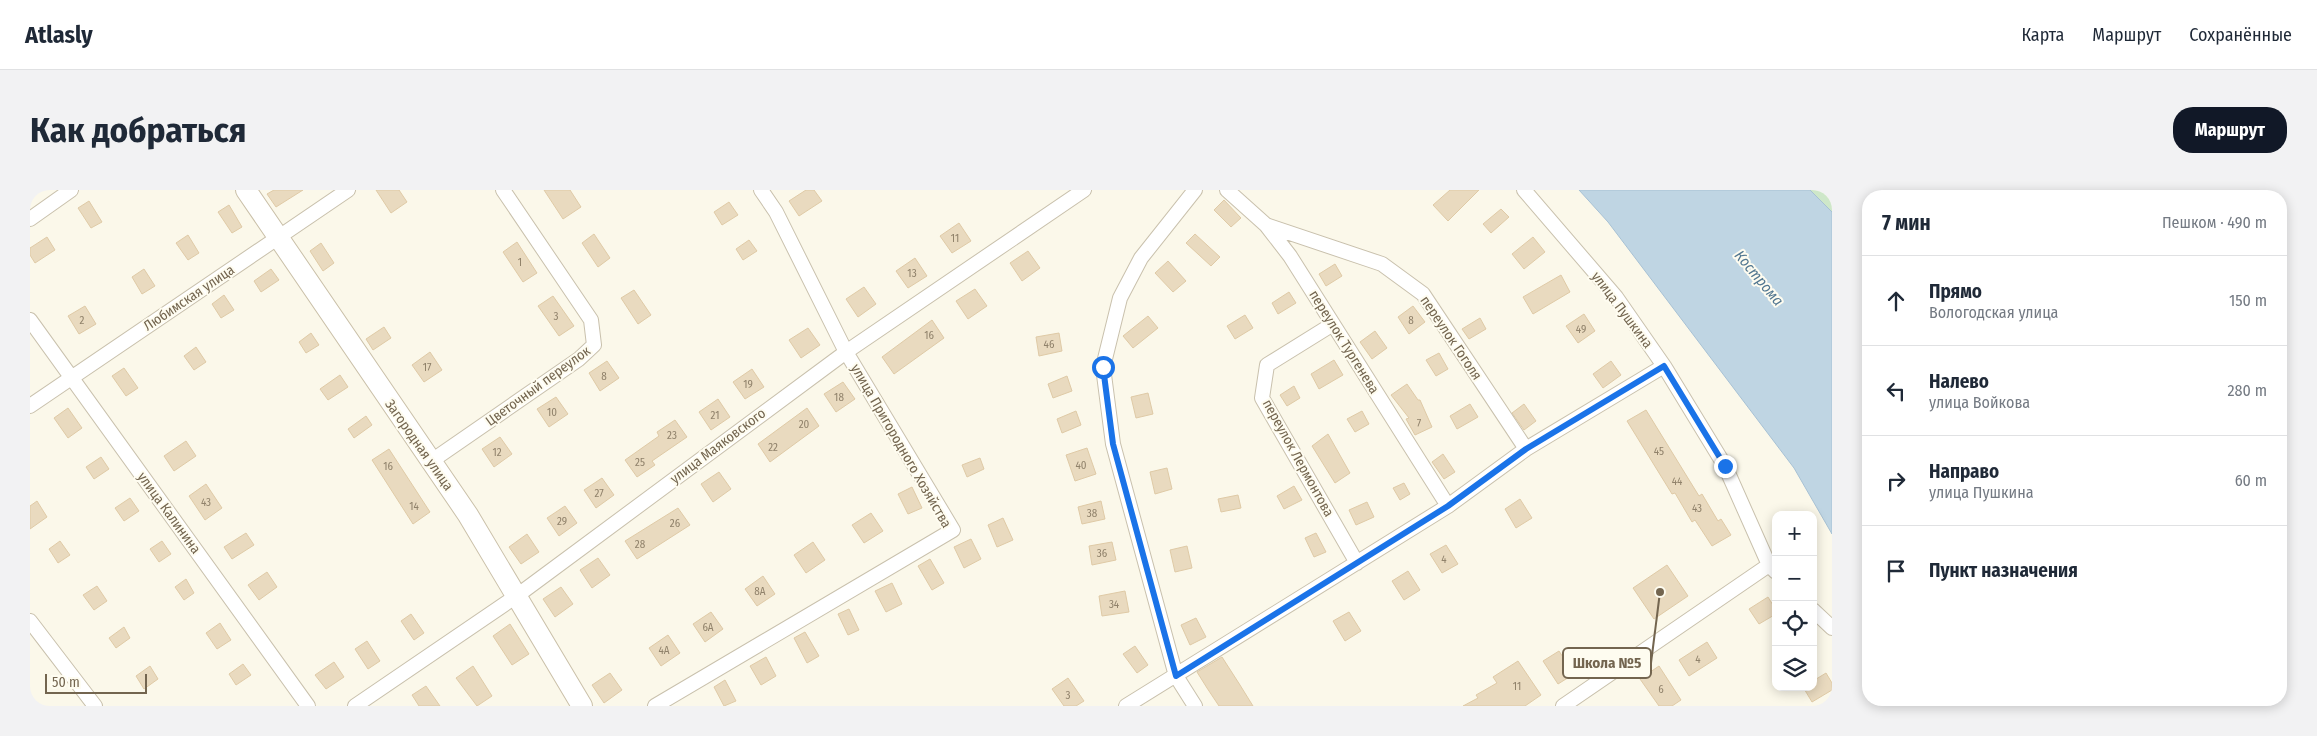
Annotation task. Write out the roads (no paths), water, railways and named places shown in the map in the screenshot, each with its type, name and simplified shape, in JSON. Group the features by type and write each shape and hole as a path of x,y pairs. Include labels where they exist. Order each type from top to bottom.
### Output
{"street":[{"path":"30,219 71,190"},
{"name":"Загородная улица","path":"246,190 468,515 518,595 582,706"},
{"name":"Любимская улица","path":"30,406 348,190"},
{"name":"Цветочный переулок","path":"430,462 579,358 594,345 591,320 503,190"},
{"name":"улица Пригородного Хозяйства","path":"655,706 953,530 846,352 776,212 761,190"},
{"name":"улица Маяковского","path":"355,706 518,595 846,352 1084,190"},
{"path":"1195,190 1141,258 1120,298 1103,367 1113,444 1176,676 1195,706"},
{"name":"переулок Тургенева","path":"1227,190 1266,225 1290,256 1448,506"},
{"name":"улица Пушкина","path":"1524,190 1616,297 1664,366 1725,466 1772,569"},
{"name":"переулок Гоголя","path":"1266,225 1382,264 1422,294 1526,449"},
{"name":"улица Калинина","path":"30,320 308,706"},
{"name":"переулок Лермонтова","path":"1333,324 1266,365 1262,398 1357,563"},
{"path":"1126,706 1448,506 1526,449 1664,366"},
{"path":"1562,706 1772,569"},
{"path":"1817,614 1832,628"},
{"path":"30,621 95,706"}],"water":[{"name":"Кострома","path":"1579,190 1810,190 1832,212 1832,534 1794,468 1608,222"}],"place":[{"name":"Школа №5","path":"1660,592"}]}
